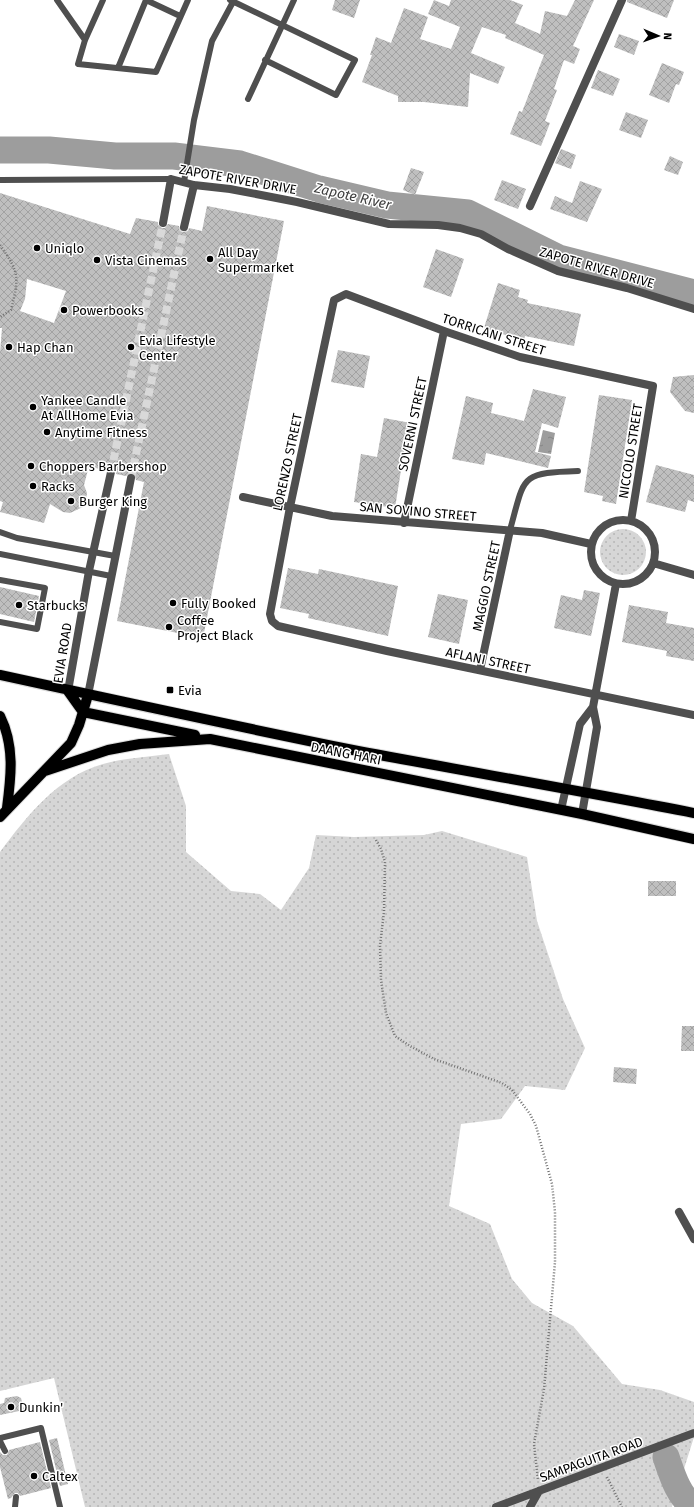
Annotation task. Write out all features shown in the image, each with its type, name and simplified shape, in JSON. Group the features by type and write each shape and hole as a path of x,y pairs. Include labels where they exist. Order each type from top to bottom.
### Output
{"main road":[{"name":"DAANG HARI","path":"0,676 358,750 565,787 694,813"},
{"name":"EVIA ROAD","path":"68,691 83,712"},
{"path":"45,771 71,743 88,695"},
{"path":"83,712 210,739"},
{"path":"0,716 11,750 11,774 7,808"},
{"name":"DAANG HARI","path":"0,817 7,808 45,771 108,750 140,744 210,739 582,814 694,839"}],"street":[{"path":"530,206 622,0"},
{"path":"163,223 171,179"},
{"name":"ZAPOTE RIVER DRIVE","path":"171,179 194,185 230,188 290,200 389,224 438,225 460,228 481,234 508,249 558,271 648,294 694,309"},
{"path":"184,227 194,185"},
{"name":"TORRICANI STREET","path":"334,300 346,294 444,331 534,361 653,386"},
{"name":"LORENZO STREET","path":"278,626 272,621 270,614 290,508 334,300"},
{"name":"SOVERNI STREET","path":"404,523 444,331"},
{"name":"NICCOLO STREET","path":"631,521 653,386"},
{"name":"EVIA ROAD","path":"68,691 89,571 111,472"},
{"path":"88,695 131,478"},
{"name":"SAN SOVINO STREET","path":"243,497 332,516 542,533 591,544"},
{"path":"623,520 631,521 639,524 651,537 655,550 653,563 645,576 631,584 616,584 608,582 595,570 591,562 591,544 594,536 606,524 623,520"},
{"name":"MAGGIO STREET","path":"480,670 510,530"},
{"path":"653,563 694,575"},
{"path":"582,814 597,727 593,708 616,584"},
{"name":"AFLANI STREET","path":"278,626 694,715"},
{"path":"561,810 580,724 593,708"},
{"path":"679,1212 694,1239"},
{"name":"SAMPAGUITA ROAD","path":"496,1507 694,1433"},
{"path":"530,1507 539,1491"}],"lane":[{"path":"57,0 85,40"},
{"path":"103,0 85,40 78,64 156,72 188,0"},
{"path":"118,68 146,0 180,16"},
{"path":"248,99 294,0"},
{"path":"184,182 194,120 212,42 232,1 281,26 355,60 336,95 265,60"},
{"name":"ZAPOTE RIVER DRIVE","path":"0,180 171,179"},
{"path":"510,530 521,491 530,478 544,473 578,471"},
{"path":"0,532 17,538 115,556"},
{"path":"0,554 111,576"},
{"path":"0,580 45,588 37,629 0,622"},
{"path":"5,1451 0,1439 41,1428 60,1507"},
{"path":"15,1507 16,1497"}],"path":[{"path":"0,245 12,262 17,275 18,284 11,310 0,317"},
{"path":"376,840 386,862 384,912 380,945 381,980 386,1013 395,1036 434,1059 502,1083 512,1090 530,1114 536,1126 552,1184 555,1212 554,1295 542,1410 534,1444 539,1491"},
{"path":"602,1468 622,1507"}],"shaded area":[{"path":"623,529 636,533 642,539 646,552 642,565 636,571 623,575 610,571 604,565 600,552 604,539 610,533"},
{"path":"169,754 186,806 186,852 231,891 260,894 281,910 309,868 316,835 354,837 424,835 442,831 527,857 537,921 563,999 585,1048 565,1090 525,1086 501,1119 461,1124 449,1206 490,1224 512,1279 532,1303 573,1326 622,1384 660,1390 694,1402 694,1437 672,1507 85,1507 54,1378 0,1391 0,852 44,799 71,778 86,770 111,762"}],"water":[{"path":"543,430 555,433 551,454 538,452"}],"building":[{"path":"335,0 360,0 354,18 332,10"},
{"path":"434,0 449,6 451,0 510,0 523,5 515,23 540,34 545,11 567,16 575,0 594,0 573,46 580,49 574,64 564,60 554,89 557,90 545,121 550,123 541,146 510,134 519,111 522,112 544,55 505,38 506,35 482,27 471,53 505,67 498,84 470,73 468,107 424,102 398,102 398,96 362,82 372,55 370,55 376,37 391,43 404,8 428,17 420,39 451,49 460,27 428,14"},
{"path":"627,0 674,0 667,18 627,2"},
{"path":"619,34 639,41 634,55 614,47"},
{"path":"662,63 684,72 679,85 676,84 669,103 649,95"},
{"path":"598,70 620,79 613,96 591,88"},
{"path":"626,112 648,120 641,138 619,130"},
{"path":"561,149 576,155 571,169 555,163"},
{"path":"670,156 683,162 678,175 664,170"},
{"path":"411,168 424,172 415,195 403,190"},
{"path":"502,180 526,189 518,209 494,200"},
{"path":"580,181 602,189 587,222 550,209 555,196 572,203"},
{"name":"Evia Lifestyle Center","path":"0,193 130,234 136,218 158,222 158,225 162,228 165,228 168,224 179,226 180,231 183,232 188,231 189,228 202,231 207,206 284,221 203,638 117,621 144,482 136,480 134,474 130,473 126,476 116,474 116,470 113,467 109,467 106,471 89,466 84,485 87,493 83,507 70,513 63,512 50,504 44,523 0,512 3,502 0,501 0,353 2,328 0,328","holes":["27,279 66,291 54,323 20,311 25,299"]},
{"path":"436,249 464,259 451,297 423,287"},
{"path":"498,283 520,290 518,297 528,300 527,303 581,314 574,346 525,336 524,341 484,328"},
{"path":"338,350 370,356 364,388 331,382"},
{"path":"694,375 694,413 685,411 670,392 673,377"},
{"path":"533,389 566,397 558,428 542,423 535,452 551,456 548,468 486,453 484,465 452,459 466,396 493,403 491,413 524,421"},
{"path":"599,395 632,400 616,504 602,501 603,496 584,492"},
{"path":"384,418 416,424 411,453 404,451 395,508 354,502 361,454 377,457"},
{"path":"656,465 694,475 694,502 688,500 685,512 646,502"},
{"path":"288,568 318,574 319,569 398,586 388,636 308,618 309,614 280,608"},
{"name":"Starbucks","path":"0,587 39,596 34,622 0,614"},
{"path":"584,590 600,593 591,636 554,628 561,595 582,600"},
{"path":"438,594 468,600 459,644 428,637"},
{"path":"629,605 668,612 666,623 694,628 694,661 666,656 667,651 622,642"},
{"path":"648,881 676,881 676,896 648,896"},
{"path":"682,1026 694,1026 694,1051 681,1051"},
{"path":"614,1067 637,1069 636,1084 613,1082"},
{"name":"Dunkin'","path":"17,1396 21,1398 24,1410 0,1415 0,1404 4,1403 5,1398"},
{"path":"57,1438 68,1484 60,1486 49,1440"},
{"name":"Caltex","path":"40,1442 51,1488 20,1496 18,1493 15,1493 8,1499 0,1467 0,1452 3,1455 7,1455 9,1450"}],"waterway":[{"name":"Zapote River","path":"0,150 49,150 115,156 174,156 240,164 319,189 387,205 468,213 559,258 694,293"},
{"path":"666,1457 680,1491 688,1502 694,1507"}],"tunnel":[{"path":"111,472 163,223"},
{"path":"131,478 184,227"}],"place":[{"name":"Uniqlo","path":"37,248"},
{"name":"All Day Supermarket","path":"210,259"},
{"name":"Vista Cinemas","path":"97,260"},
{"name":"Powerbooks","path":"64,310"},
{"name":"Hap Chan","path":"9,347"},
{"name":"Evia Lifestyle Center","path":"131,347"},
{"name":"Yankee Candle At AllHome Evia","path":"33,407"},
{"name":"Anytime Fitness","path":"47,432"},
{"name":"Choppers Barbershop","path":"31,466"},
{"name":"Racks","path":"33,486"},
{"name":"Burger King","path":"71,501"},
{"name":"Fully Booked","path":"173,603"},
{"name":"Starbucks","path":"19,605"},
{"name":"Coffee Project Black","path":"169,627"},
{"name":"Evia","path":"170,690"},
{"name":"Dunkin'","path":"11,1407"},
{"name":"Caltex","path":"34,1476"}]}
